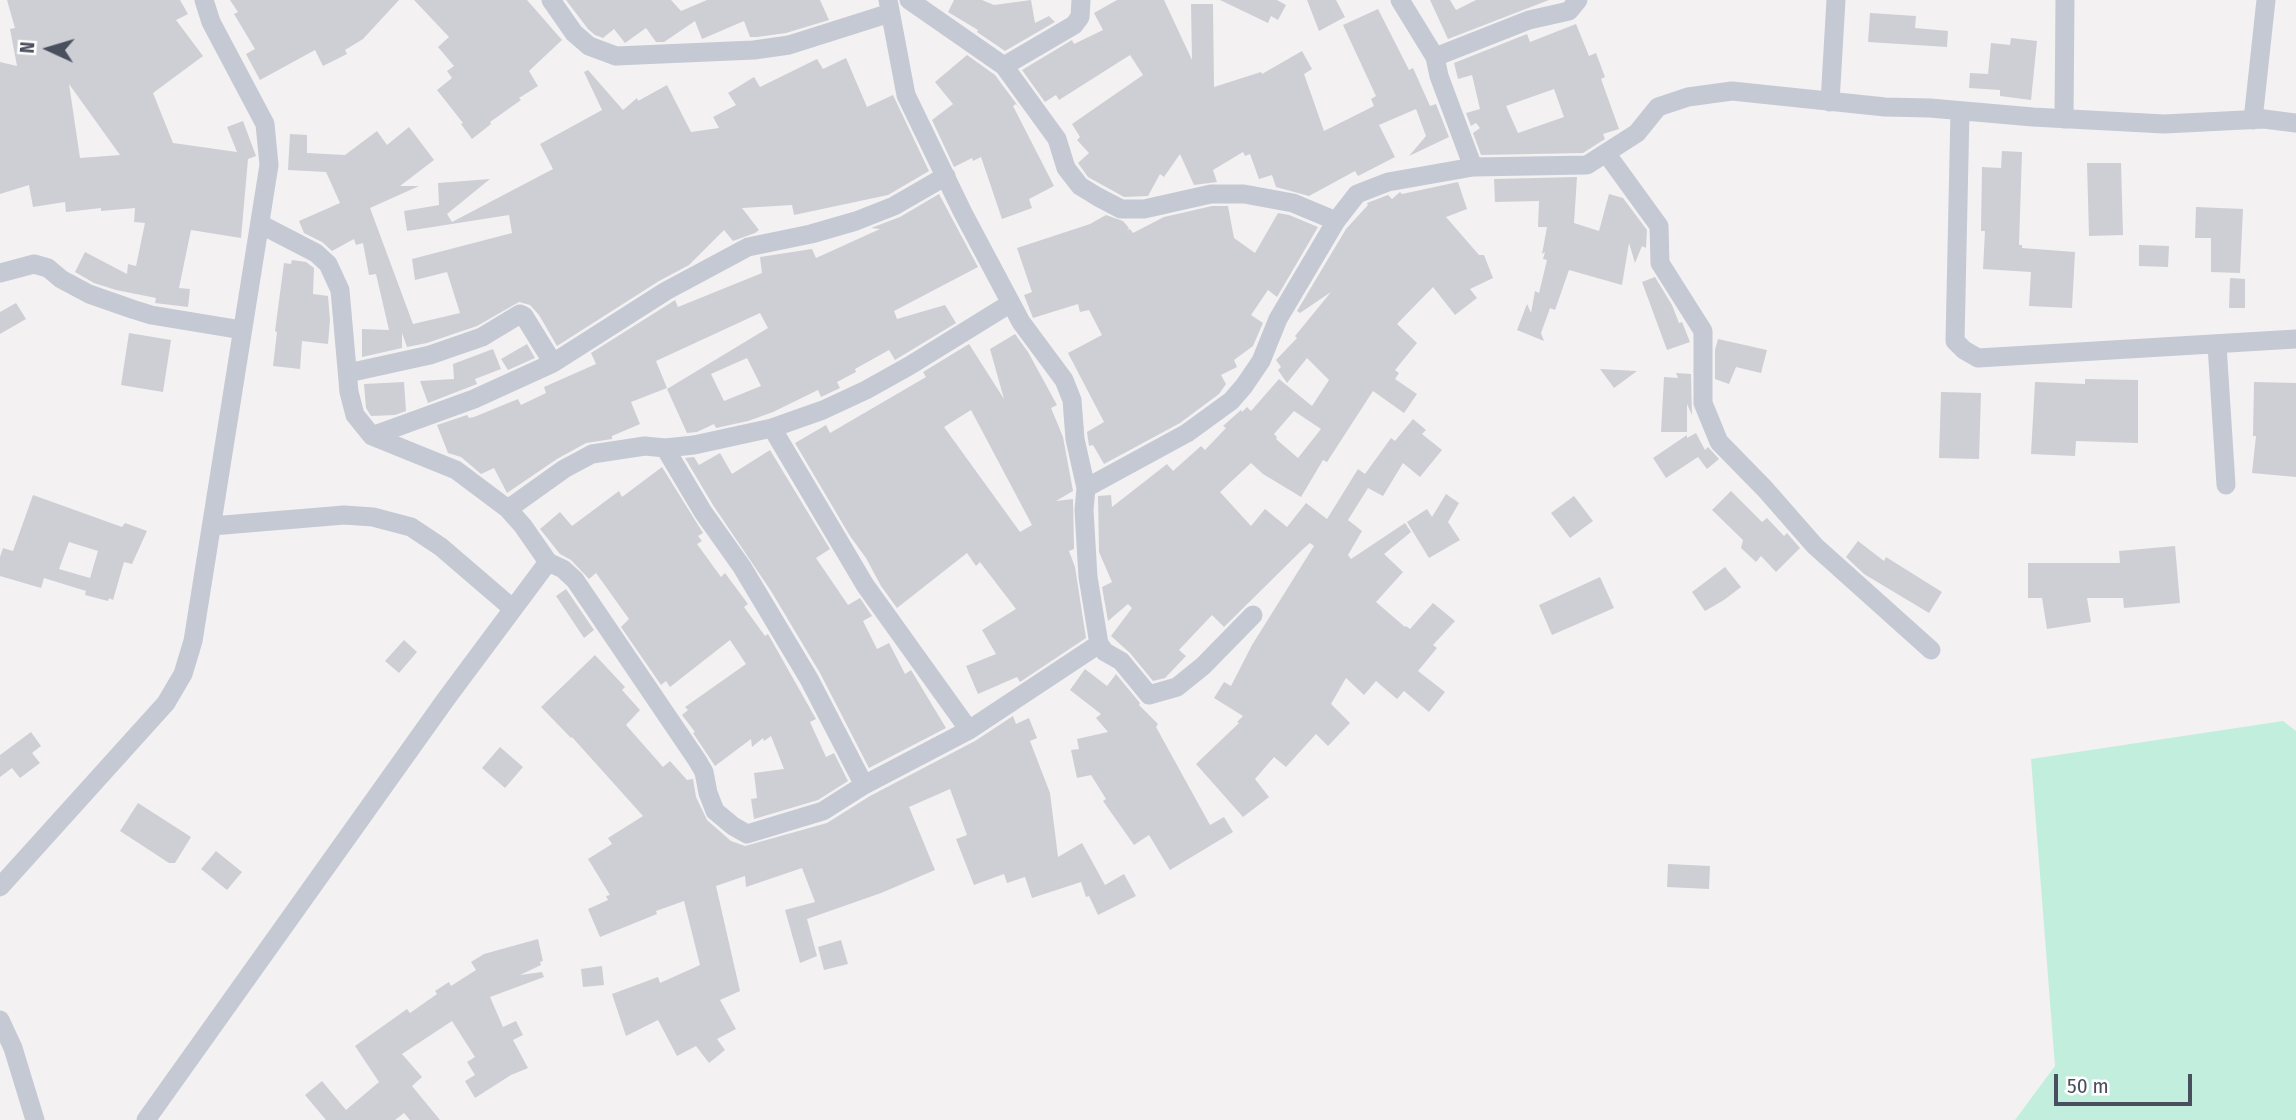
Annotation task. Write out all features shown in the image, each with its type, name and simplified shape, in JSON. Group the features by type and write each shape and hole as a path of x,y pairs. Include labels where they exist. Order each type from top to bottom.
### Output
{"street":[{"path":"0,887 166,703 183,674 194,641 269,165 265,124 211,22 204,0"},
{"path":"909,0 1004,66 1057,139 1066,168 1080,186 1121,209 1144,209 1211,194 1244,194 1293,203 1336,221"},
{"path":"1004,66 1074,25 1080,17 1081,0"},
{"path":"1400,0 1435,57 1439,76 1473,167"},
{"path":"1435,57 1530,20 1569,12 1578,0"},
{"path":"1830,102 1836,0"},
{"path":"2064,119 2065,0"},
{"path":"2253,120 2266,0"},
{"path":"554,1 556,10 574,33 589,46 616,56 754,50 789,45 889,6 906,95 1021,322 1064,380 1072,400 1076,439 1086,488 1084,510 1088,578 1099,644 1105,652 1121,662 1149,695 1177,687 1203,666 1253,614"},
{"path":"1086,488 1187,433 1231,401 1261,361 1278,319 1336,221 1357,194 1388,182 1473,167 1587,165 1637,133 1658,107 1688,97 1732,91 1830,102 2064,119 2164,124 2253,120 2296,123"},
{"path":"1960,111 1955,341 1964,350 1978,358 2296,339"},
{"path":"1606,153 1659,226 1660,263 1703,331 1703,403 1719,442 1766,489 1815,546 1931,650"},
{"path":"372,436 474,399 553,363 666,291 748,247 811,234 856,221 894,206 946,176"},
{"path":"260,224 316,253 328,264 340,290 349,392 355,415 372,436 456,470 508,509 548,562 563,569 575,580 698,760 715,811 747,834 823,811 864,785 969,730 1099,644"},
{"path":"0,273 34,264 48,268 61,279 89,293 132,309 151,315 242,330"},
{"path":"508,509 564,468 592,453 645,446 665,448 694,444 772,428 823,410 866,390 1011,303"},
{"path":"348,373 430,355 482,337 520,314 524,316 553,363"},
{"path":"2217,345 2226,485"},
{"path":"772,428 865,585 969,730"},
{"path":"665,448 704,512 738,560 809,679 864,785"},
{"path":"212,526 344,515 373,517 411,527 441,547 512,608"},
{"path":"146,1120 512,608 548,562"},
{"path":"0,1020 13,1048 35,1120"}],"green space":[{"path":"2283,721 2296,731 2296,1120 2015,1120 2055,1066 2031,759"}],"building":[{"path":"7,0 180,0 188,14 176,20 203,56 153,93 173,143 237,152 227,127 243,121 256,156 248,159 241,238 191,230 179,288 190,289 188,307 155,303 156,298 94,283 75,272 85,252 127,274 128,264 136,266 145,223 134,222 135,208 66,212 65,202 33,207 29,185 0,194 0,62 17,66 10,29 15,28","holes":["69,84 120,155 80,158"]},
{"path":"230,0 399,0 363,39 345,50 347,54 323,66 315,50 260,80 246,54 255,49 234,14 238,12"},
{"path":"414,0 527,0 562,40 529,71 538,86 519,98 521,100 472,139 437,90 452,78 447,71 454,66 438,47 449,37"},
{"path":"566,0 671,0 681,11 707,0 820,0 829,20 786,33 757,37 750,37 744,21 702,39 695,21 664,42 656,42 646,28 625,43 614,29 603,38 595,35"},
{"path":"954,0 982,0 994,5 1031,0 1035,23 1049,16 1055,22 1005,51 948,12"},
{"path":"1117,0 1164,0 1192,60 1191,4 1213,4 1214,87 1261,72 1262,74 1302,51 1312,69 1304,74 1324,131 1374,106 1371,99 1376,96 1343,25 1378,9 1409,70 1413,68 1430,106 1436,104 1449,137 1409,156 1426,136 1416,109 1379,125 1395,157 1358,176 1355,171 1309,196 1276,187 1272,175 1259,179 1250,154 1245,156 1243,152 1213,170 1217,182 1194,185 1180,154 1164,177 1160,174 1148,196 1124,197 1088,177 1078,163 1089,153 1077,140 1080,137 1072,124 1143,75 1130,55 1059,100 1056,95 1045,102 1022,70 1072,40 1074,44 1103,30 1094,13"},
{"path":"1220,0 1277,0 1286,5 1278,20 1271,16 1268,23"},
{"path":"1307,0 1336,0 1345,17 1319,31"},
{"path":"1430,0 1450,0 1456,10 1476,0 1549,0 1448,39"},
{"path":"1870,13 1916,16 1915,28 1948,31 1947,47 1868,42"},
{"path":"1576,24 1589,56 1596,53 1605,77 1601,79 1619,129 1603,134 1605,139 1583,153 1481,155 1473,133 1480,128 1476,123 1471,126 1466,113 1480,109 1472,75 1458,79 1454,63 1527,34 1530,42","holes":["1554,89 1564,117 1518,133 1506,106"]},
{"path":"2011,38 2037,41 2031,100 2000,96 2000,90 1969,88 1970,73 1988,74 1991,43 2010,45"},
{"path":"967,55 995,75 1021,110 1016,104 1013,106 1054,186 1029,199 1032,208 1002,219 981,157 973,161 972,158 954,167 932,120 953,104 935,82"},
{"path":"846,58 867,107 893,95 929,171 888,195 794,215 792,205 742,208 759,230 755,233 733,241 724,230 689,265 557,346 539,315 530,305 519,302 477,326 427,343 407,347 402,333 402,348 362,357 362,329 389,330 376,274 369,275 363,243 356,245 354,239 332,251 322,242 304,233 299,221 340,203 326,172 288,170 290,134 307,135 307,153 345,155 377,131 387,145 409,127 434,160 400,186 419,186 370,208 413,324 460,313 447,272 415,280 412,259 512,233 509,215 407,231 404,211 439,205 438,183 490,179 447,214 452,222 553,169 540,144 602,110 584,72 588,70 623,110 637,98 638,101 667,85 691,132 719,128 713,117 736,105 728,93 754,77 760,87 817,59 823,69"},
{"path":"2002,151 2022,152 2019,245 2022,245 2022,248 2075,252 2072,308 2029,306 2031,272 1983,269 1985,231 1981,231 1982,167 2001,168"},
{"path":"2087,163 2121,163 2123,235 2089,236"},
{"path":"1577,177 1574,223 1599,231 1609,194 1623,198 1647,230 1646,248 1642,246 1635,263 1629,243 1622,285 1569,270 1555,310 1550,308 1541,333 1544,341 1517,330 1527,304 1531,313 1535,291 1539,293 1547,260 1543,259 1545,252 1542,254 1547,227 1538,227 1539,201 1495,202 1494,179"},
{"path":"1458,182 1467,209 1446,217 1479,255 1484,255 1493,278 1470,289 1477,298 1455,315 1433,287 1397,324 1417,343 1395,370 1399,373 1395,379 1417,394 1404,413 1373,391 1327,462 1323,460 1301,497 1263,474 1251,463 1220,492 1251,526 1265,509 1287,527 1306,503 1327,519 1358,469 1365,474 1391,438 1395,441 1413,419 1426,430 1422,434 1442,450 1420,477 1403,463 1383,496 1368,488 1348,520 1362,531 1348,555 1351,559 1405,523 1411,532 1384,554 1403,572 1376,602 1410,629 1433,603 1455,621 1433,645 1437,648 1418,671 1445,692 1429,712 1404,691 1397,699 1376,681 1364,695 1346,678 1331,704 1350,723 1328,746 1316,734 1286,767 1274,757 1255,779 1269,797 1243,817 1196,764 1243,716 1214,698 1224,682 1231,686 1252,645 1314,546 1310,543 1303,549 1224,627 1212,615 1179,650 1186,656 1165,678 1153,681 1130,653 1111,636 1132,608 1128,604 1108,621 1102,587 1112,582 1099,552 1098,496 1111,495 1112,507 1167,464 1173,471 1201,446 1205,450 1226,428 1223,426 1241,410 1242,412 1247,407 1251,411 1279,379 1312,406 1329,380 1307,358 1287,383 1278,370 1281,367 1276,360 1297,338 1295,336 1331,292 1300,313 1297,311 1346,229 1367,203 1388,195 1392,199 1400,192 1402,194","holes":["1294,411 1321,429 1298,458 1276,439 1274,434"]},
{"path":"939,194 978,267 894,311 897,319 945,305 956,323 895,360 889,350 855,369 856,372 837,382 840,388 821,397 818,390 748,421 716,428 714,424 697,432 687,433 667,389 768,328 760,313 656,361 667,388 631,402 640,424 612,436 612,439 586,443 507,493 494,468 481,474 461,457 448,453 437,425 467,415 469,418 474,417 518,399 521,405 546,393 544,387 596,364 591,353 675,300 678,307 762,273 760,257 812,249 816,258 880,229 871,228 900,217","holes":["747,358 761,386 724,401 711,374"]},
{"path":"1212,206 1228,206 1234,238 1255,253 1278,213 1318,227 1277,297 1268,290 1251,315 1263,323 1253,346 1234,360 1237,367 1221,375 1226,384 1219,394 1180,423 1104,464 1093,445 1089,446 1087,432 1104,422 1068,353 1102,335 1089,310 1080,312 1078,304 1033,318 1024,295 1032,292 1017,248 1090,224 1106,215 1123,221 1129,228 1127,230 1130,229 1133,233 1164,217"},
{"path":"2196,207 2243,209 2240,273 2211,272 2211,238 2195,238"},
{"path":"2139,245 2169,246 2168,267 2139,266"},
{"path":"292,260 306,262 314,268 313,294 328,296 330,320 328,344 302,341 300,369 273,366 284,263 291,264"},
{"path":"1655,277 1672,305 1679,323 1682,322 1690,342 1667,350 1642,282"},
{"path":"2230,278 2245,279 2245,308 2229,308"},
{"path":"16,303 26,319 0,334 0,312"},
{"path":"129,333 171,340 163,392 121,385"},
{"path":"1015,334 1057,405 1051,408 1063,437 1073,491 1056,501 1073,499 1074,549 1069,551 1075,567 1086,638 1020,682 1017,677 978,694 966,666 996,654 982,630 1016,609 980,562 976,566 967,553 897,608 850,536 795,443 826,425 830,433 926,377 923,372 969,344 1004,399 990,349","holes":["971,410 1032,525 1020,532 944,427"]},
{"path":"1718,339 1767,350 1761,373 1736,367 1729,384 1715,379 1715,350"},
{"path":"527,344 535,358 508,370 501,359"},
{"path":"493,349 501,369 475,379 477,384 428,403 420,381 454,379 453,364"},
{"path":"1600,369 1637,371 1614,388"},
{"path":"1676,373 1691,374 1692,415 1687,404 1687,432 1661,432 1664,377 1678,378"},
{"path":"2085,379 2138,380 2138,443 2076,441 2075,456 2031,454 2035,382 2085,384"},
{"path":"404,382 406,411 395,415 371,416 366,408 364,384"},
{"path":"2254,382 2296,383 2296,477 2252,473 2256,436 2253,436"},
{"path":"1941,392 1981,393 1979,459 1939,458"},
{"path":"1696,433 1705,450 1708,447 1719,459 1707,469 1698,457 1666,478 1653,458 1687,435 1687,438"},
{"path":"770,450 830,549 816,558 848,605 860,598 872,616 863,621 877,649 889,643 905,674 911,670 946,728 869,768 820,673 771,591 685,458 694,457 699,465 720,453 732,474"},
{"path":"662,467 703,533 698,536 702,541 697,544 721,577 725,573 748,604 744,607 765,636 768,634 816,719 810,722 826,757 834,753 848,781 818,800 754,819 751,799 757,798 754,773 784,769 771,736 764,741 763,738 752,747 751,739 715,766 682,715 688,710 685,707 746,664 730,640 670,687 666,681 661,685 621,627 629,619 596,573 589,579 571,560 560,554 540,529 560,512 572,526 619,491 622,497"},
{"path":"1731,491 1762,522 1767,518 1784,536 1787,533 1800,548 1776,572 1761,556 1756,562 1741,548 1743,540 1712,510"},
{"path":"1446,494 1459,503 1448,522 1460,540 1429,558 1407,522 1427,509 1432,517"},
{"path":"33,495 122,527 125,523 147,531 132,564 124,562 113,600 109,598 108,601 85,595 86,591 44,578 41,588 0,576 3,548 13,551","holes":["69,542 98,551 90,578 59,569"]},
{"path":"1574,496 1593,521 1570,538 1551,513"},
{"path":"1858,541 1884,561 1886,557 1942,592 1929,613 1864,574 1846,557"},
{"path":"2175,546 2180,603 2124,608 2123,598 2087,598 2091,622 2047,629 2042,598 2028,598 2028,563 2120,563 2119,551"},
{"path":"1725,567 1741,587 1705,611 1692,592"},
{"path":"1600,577 1614,608 1552,635 1539,605"},
{"path":"566,589 594,630 584,638 556,596"},
{"path":"404,640 417,652 399,673 385,661"},
{"path":"595,655 625,687 622,690 640,710 626,725 663,767 670,761 687,780 693,779 696,797 707,820 731,841 745,846 827,823 870,796 975,741 1013,716 1016,724 1029,718 1037,738 1030,741 1050,793 1058,857 1082,843 1105,885 1124,874 1136,896 1098,915 1089,896 1086,897 1081,882 1032,898 1025,877 1007,883 1004,874 974,885 956,839 967,835 950,789 909,807 935,870 881,893 807,919 817,956 800,963 785,910 815,902 802,868 746,887 745,876 716,886 740,991 720,1000 736,1029 717,1039 725,1050 709,1063 696,1046 677,1056 658,1020 626,1036 612,994 658,977 660,983 700,965 684,901 600,937 588,909 608,900 606,896 610,895 588,859 612,844 608,838 643,816 572,737 541,707"},
{"path":"1085,669 1107,686 1116,674 1139,705 1158,724 1156,727 1210,825 1224,817 1233,832 1170,870 1149,835 1134,845 1103,801 1106,799 1091,775 1077,778 1071,750 1079,749 1077,739 1108,732 1096,718 1101,714 1070,690"},
{"path":"31,732 41,746 32,753 40,763 20,778 12,768 0,777 0,755"},
{"path":"500,747 523,767 505,788 482,768"},
{"path":"138,803 191,837 175,863 169,863 120,831"},
{"path":"216,851 242,872 227,890 201,869"},
{"path":"1668,864 1710,866 1709,889 1667,887"},
{"path":"538,939 543,961 540,962 541,965 520,975 542,972 544,977 490,997 503,1027 516,1021 523,1035 513,1040 528,1068 511,1075 475,1098 465,1081 475,1075 467,1062 475,1057 452,1021 402,1054 422,1077 412,1086 440,1120 410,1120 404,1113 395,1120 326,1120 305,1095 322,1081 346,1110 379,1082 355,1046 407,1009 410,1013 449,982 451,986 476,970 471,962 484,954"},
{"path":"841,940 848,964 824,970 818,947"},
{"path":"602,966 604,985 583,987 581,969"}]}
